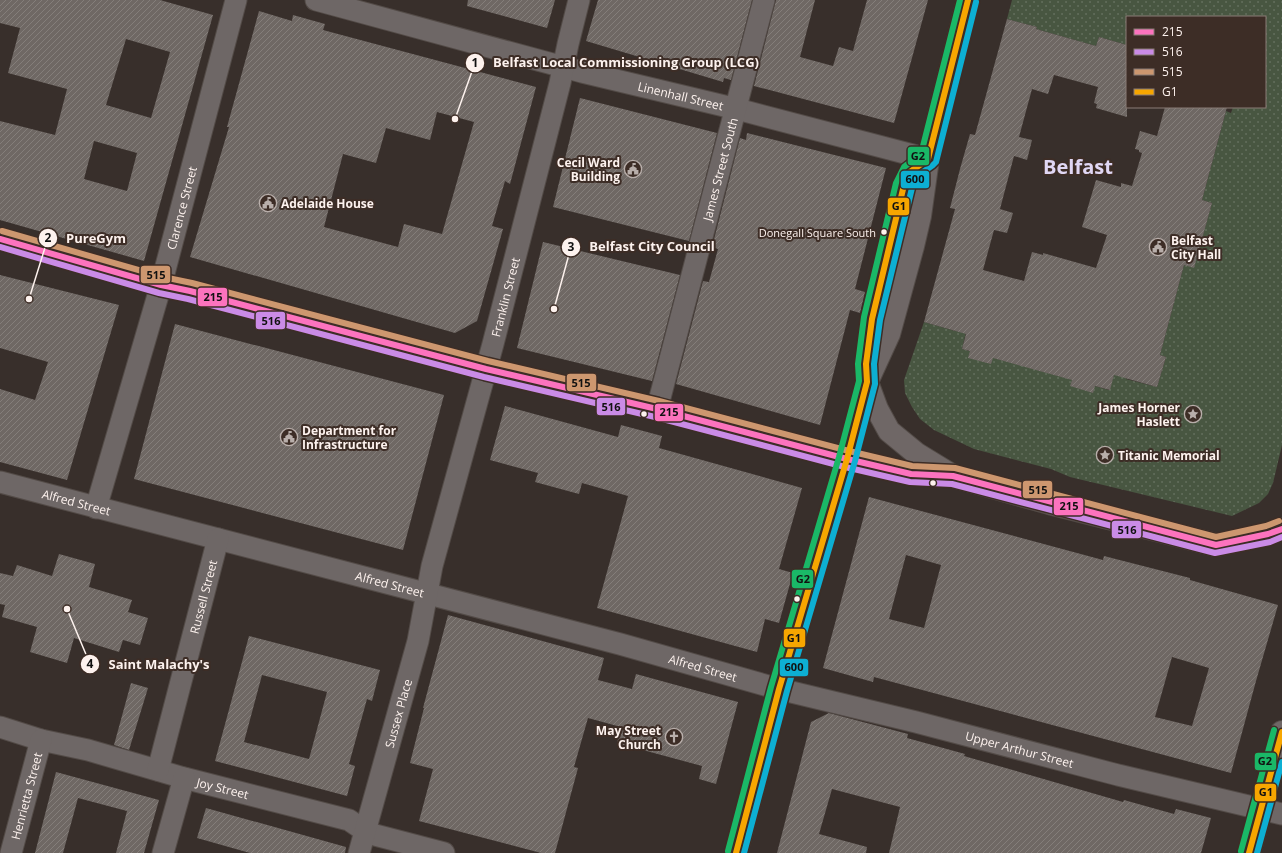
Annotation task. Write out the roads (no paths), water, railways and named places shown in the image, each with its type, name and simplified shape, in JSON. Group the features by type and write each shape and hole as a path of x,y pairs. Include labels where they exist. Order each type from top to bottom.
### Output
{"main road":[{"path":"736,853 779,689 847,459 868,382 889,334 913,246 920,216 928,159 968,0"},
{"path":"868,382 877,409 889,430 917,454 953,476 1216,545 1268,534 1282,529"},
{"path":"1249,853 1282,732"}],"street":[{"name":"Clarence Street","path":"96,508 161,285 236,0"},
{"name":"Linenhall Street","path":"316,0 564,67 737,109 928,159"},
{"name":"Franklin Street","path":"426,594 432,566 486,369 564,67 579,0"},
{"name":"James Street South","path":"657,409 737,109 764,0"},
{"path":"0,239 161,285 206,295 486,369 657,409 847,459 911,474 953,476"},
{"name":"Alfred Street","path":"0,482 620,644 779,689"},
{"name":"Russell Street","path":"158,770 218,539"},
{"name":"Sussex Place","path":"359,853 418,641 426,594"},
{"name":"Upper Arthur Street","path":"779,689 924,724 1125,777 1282,814"},
{"name":"Joy Street","path":"0,727 42,740 88,750 184,778 349,820 365,831 444,853"},
{"name":"Henrietta Street","path":"11,853 42,740"},
{"path":"163,853 184,778"}],"place":[{"name":"Belfast Local Commissioning Group (LCG)","path":"455,119"},
{"name":"Cecil Ward Building","path":"633,169"},
{"name":"Adelaide House","path":"268,203"},
{"name":"Donegall Square South","path":"884,232"},
{"name":"Belfast City Hall","path":"1158,247"},
{"name":"PureGym","path":"29,299"},
{"name":"Belfast City Council","path":"554,309"},
{"name":"James Horner Haslett","path":"1193,414"},
{"name":"Department for Infrastructure","path":"289,437"},
{"name":"Titanic Memorial","path":"1105,455"},
{"name":"Saint Malachy's","path":"67,609"},
{"name":"May Street Church","path":"674,737"}],"district":[{"name":"Belfast","path":"1078,166"}]}
